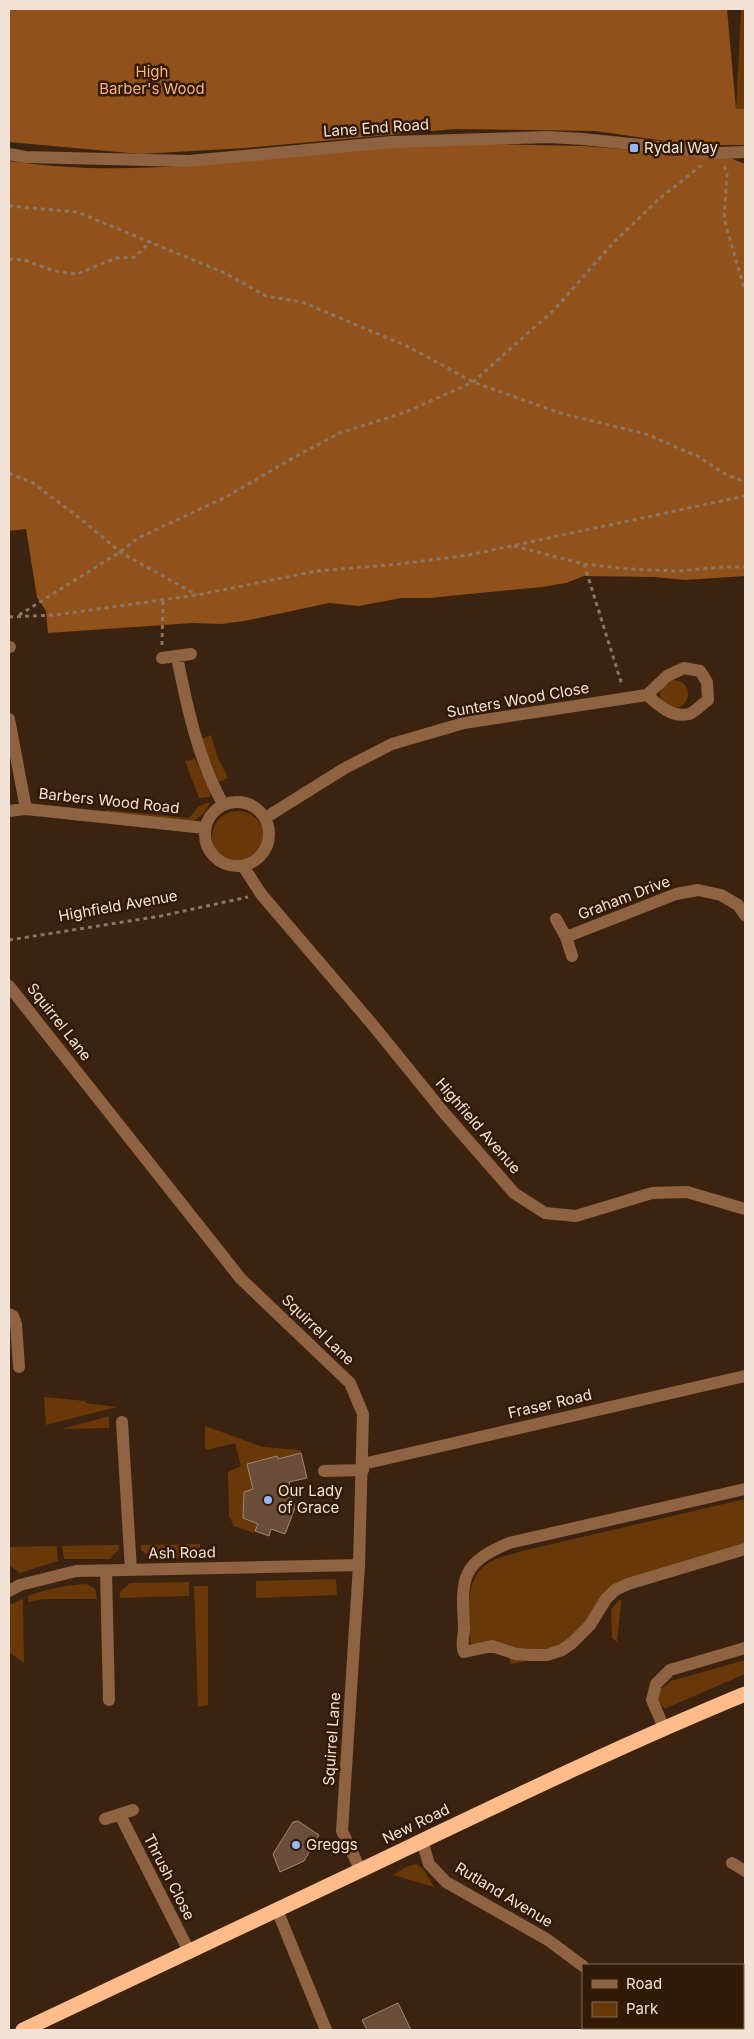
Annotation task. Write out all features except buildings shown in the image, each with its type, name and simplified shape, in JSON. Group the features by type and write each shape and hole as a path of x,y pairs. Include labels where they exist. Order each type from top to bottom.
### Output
{"highway":[{"name":"New Road","path":"23,2030 190,1953 422,1841 664,1728 745,1694"}],"street":[{"name":"Lane End Road","path":"9,154 24,157 189,161 392,142 548,137 718,153 745,152"},
{"path":"162,658 191,654"},
{"path":"177,657 189,716 212,783 224,804"},
{"path":"684,668 700,671 707,682 708,700 690,714 674,714 660,707 647,695 667,676 684,668"},
{"name":"Sunters Wood Close","path":"265,818 345,768 392,744 464,723 647,695"},
{"path":"9,719 26,809"},
{"path":"235,802 247,803 258,809 265,818 269,830 269,842 264,853 254,862 243,866 227,865 214,857 206,843 205,828 209,818 215,810 224,804 235,802"},
{"name":"Barbers Wood Road","path":"9,811 26,809 205,828"},
{"name":"Highfield Avenue","path":"243,866 261,894 372,1024 445,1114 514,1193 544,1213 576,1216 652,1193 687,1192 745,1210"},
{"name":"Graham Drive","path":"566,937 676,894 698,890 721,896 738,905 745,915"},
{"name":"Graham Drive","path":"556,919 566,937 572,956"},
{"name":"Squirrel Lane","path":"9,986 241,1279 350,1383 363,1414 359,1565 342,1831 360,1871"},
{"path":"9,1314 13,1316 16,1324 19,1367"},
{"name":"Fraser Road","path":"324,1470 363,1467 745,1376"},
{"path":"122,1422 131,1570"},
{"path":"745,1489 508,1543 491,1551 476,1561 468,1570 462,1596 464,1626 462,1646 464,1652 492,1646 516,1654 547,1655 554,1653 562,1650 582,1633 614,1590 628,1584 745,1549"},
{"name":"Ash Road","path":"9,1591 20,1585 76,1571 359,1565"},
{"path":"106,1571 109,1700"},
{"path":"664,1728 652,1700 656,1684 670,1670 745,1648"},
{"path":"105,1818 133,1810"},
{"name":"Thrush Close","path":"120,1815 190,1953"},
{"name":"Rutland Avenue","path":"422,1841 429,1864 446,1882 548,1940 582,1965"},
{"path":"732,1863 745,1871"},
{"path":"277,1910 326,2030"}],"path":[{"path":"19,615 120,552 138,538 226,497 340,433 406,412 473,382 555,309 613,243 660,198 718,153 728,174 724,218 745,291"},
{"path":"9,206 77,212 151,240 225,273 266,296 302,302 409,347 473,382 560,413 646,434 699,457 725,474 745,482"},
{"path":"9,259 25,260 54,271 77,274 116,258 135,257 151,240"},
{"path":"9,473 33,483 81,519 120,552 198,595"},
{"path":"9,617 19,615 55,615 164,598 198,595 317,572 469,555 745,496"},
{"path":"513,545 584,564 678,571 745,567"},
{"path":"584,564 627,698"},
{"path":"162,658 164,598"},
{"name":"Highfield Avenue","path":"9,940 161,916 261,894"}],"green space":[{"name":"High Barber's Wood","path":"9,9 727,9 736,109 745,109 745,145 694,145 595,131 454,129 245,148 140,154 9,142"},
{"path":"741,9 745,9 745,109 736,109"},
{"path":"490,144 583,146 730,158 745,164 745,576 685,580 654,577 584,576 566,583 542,587 429,598 401,598 359,606 329,603 221,624 192,623 48,633 46,611 37,597 26,529 9,531 9,161 57,166 152,168 392,147"},
{"path":"674,680 684,684 688,694 684,704 674,708 664,704 660,694 664,684"},
{"path":"211,735 217,756 228,778 219,782 201,739"},
{"path":"195,759 211,794 210,797 199,798 185,761"},
{"path":"210,802 203,814 192,822 106,813 106,810 189,818 199,806"},
{"path":"238,811 248,813 256,819 262,827 264,837 262,847 256,855 248,861 238,863 228,861 220,855 214,847 212,837 214,827 220,819 228,813"},
{"path":"44,1397 85,1401 86,1403 117,1407 46,1425"},
{"path":"109,1416 109,1428 62,1429"},
{"path":"205,1426 263,1447 300,1450 301,1453 278,1459 277,1456 247,1464 252,1484 256,1488 244,1492 243,1518 258,1524 254,1533 234,1526 229,1516 228,1472 241,1466 235,1443 207,1450 205,1448"},
{"path":"745,1499 745,1553 620,1590 550,1656 511,1664 506,1644 471,1650 469,1601 471,1588 475,1577 482,1568 492,1561 518,1552"},
{"path":"200,1544 200,1556 191,1559 149,1557 141,1550 141,1545"},
{"path":"119,1545 119,1549 110,1559 64,1559 62,1546"},
{"path":"57,1546 58,1561 20,1573 9,1565 9,1547"},
{"path":"336,1579 337,1595 256,1598 256,1581"},
{"path":"189,1582 189,1596 120,1598 120,1592 130,1583"},
{"path":"87,1584 95,1589 97,1599 43,1599 28,1602 28,1596 50,1589"},
{"path":"194,1586 208,1586 208,1705 198,1707"},
{"path":"23,1599 24,1663 9,1652 9,1605"},
{"path":"621,1599 617,1642 612,1638 611,1609"},
{"path":"745,1660 745,1674 664,1709 656,1696 671,1681"},
{"path":"416,1864 423,1869 434,1887 393,1875 406,1867"}],"place":[{"name":"Rydal Way","path":"634,148"},
{"name":"Our Lady of Grace","path":"268,1500"},
{"name":"Greggs","path":"296,1845"}]}
